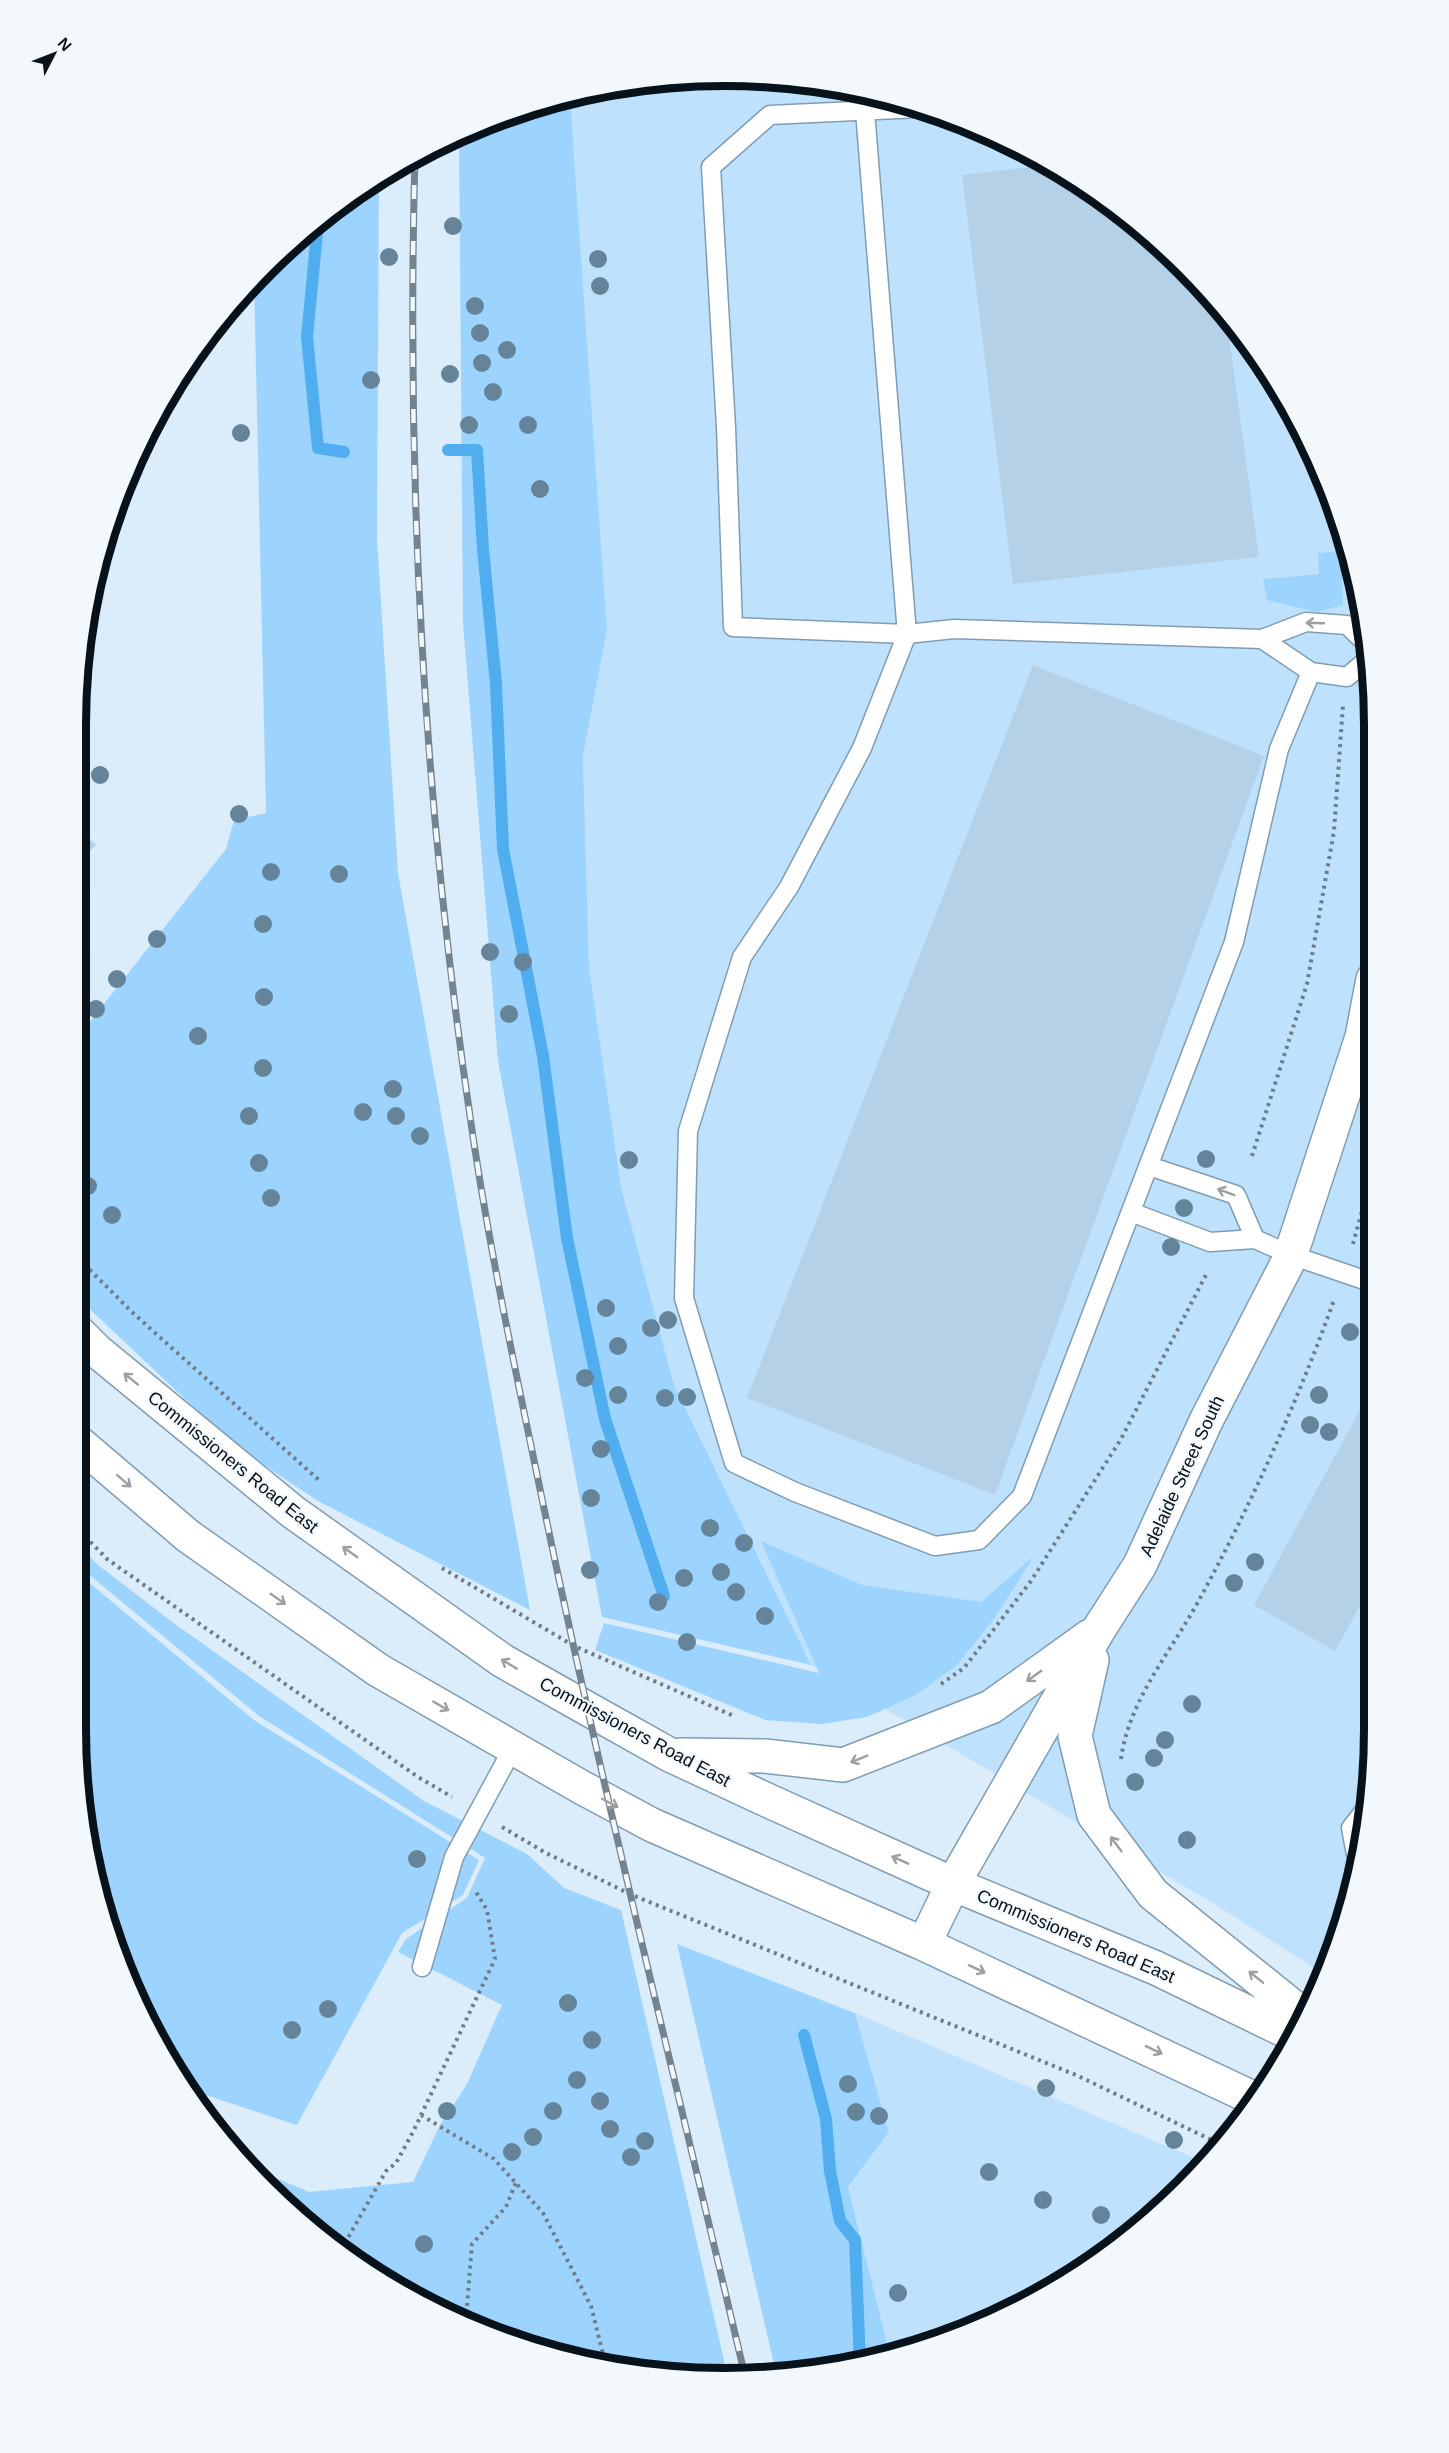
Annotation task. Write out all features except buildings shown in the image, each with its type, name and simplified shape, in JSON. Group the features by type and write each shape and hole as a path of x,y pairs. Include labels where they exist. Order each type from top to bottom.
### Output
{"main road":[{"name":"Adelaide Street South","path":"924,1944 953,1884 1099,1629 1140,1565 1206,1421 1291,1255 1364,1026"},
{"name":"Commissioners Road East","path":"86,1340 302,1519 503,1661 670,1755 953,1884 1156,1968 1287,2032"},
{"path":"86,1449 188,1536 378,1670 513,1748 652,1825 924,1944 1247,2095"},
{"path":"670,1755 765,1756 843,1766 991,1707 1099,1629"},
{"path":"1099,1629 1075,1736 1094,1815 1153,1894 1298,2011"}],"lane":[{"path":"897,109 770,115 711,167 726,427 733,627 907,634 954,629 1262,639 1306,622 1347,625 1357,634"},
{"path":"865,111 907,634 862,748 789,887 742,957 688,1131 684,1298 734,1463 795,1492 935,1546 979,1540 1022,1496 1234,942 1279,748 1311,672"},
{"path":"1262,639 1311,672 1347,677 1360,666"},
{"path":"1149,1166 1236,1195 1255,1239"},
{"path":"1131,1212 1210,1242 1255,1239 1291,1255 1364,1280"},
{"path":"422,1967 454,1857 513,1748"},
{"path":"1353,1840 1351,1828 1356,1821"}],"path":[{"path":"1348,589 1349,601"},
{"path":"1252,1156 1307,984 1334,831 1343,695"},
{"path":"1123,1769 1121,1758 1133,1712 1198,1602 1261,1475 1315,1352 1354,1242 1364,1205"},
{"path":"86,1266 133,1314 326,1487"},
{"path":"936,1687 964,1668 1031,1581 1121,1439 1208,1271"},
{"path":"86,1538 107,1559 126,1573 418,1778 546,1853 632,1895 1076,2075 1213,2140"},
{"path":"438,1566 573,1646 743,1720"},
{"path":"345,2242 386,2170 396,2163 495,1959 487,1910 454,1857"},
{"path":"421,2115 495,2159 543,2212 591,2306 603,2356"},
{"path":"465,2312 472,2244 506,2207 516,2182"}],"shaded area":[{"path":"683,87 766,87 808,91 890,107 930,119 1007,151 1080,193 1146,244 1176,273 1205,303 1256,369 1298,442 1330,519 1342,559 1358,641 1364,724 1364,1728 1358,1812 1351,1853 1342,1894 1316,1969 1216,1905 811,1665 674,1385 621,1187 589,967 583,756 607,631 571,104 641,91"},
{"path":"571,104 607,631 583,756 589,967 621,1187 674,1385 811,1665 602,1617 498,1061 463,623 459,143 519,119"},
{"path":"379,187 377,539 398,873 530,1610 318,1501 235,1446 86,1306 86,1027 226,849 234,820 266,813 254,292 303,244"},
{"path":"1340,551 1343,605 1317,612 1267,600 1263,579 1319,574 1318,553"},
{"path":"761,1541 862,1585 981,1602 1034,1556 994,1619 957,1665 916,1695 867,1717 821,1724 765,1720 595,1650 604,1623 819,1673"},
{"path":"86,1553 98,1565 175,1624 424,1801 527,1854 564,1888 621,1910 726,2368 641,2362 600,2355 519,2334 480,2319 442,2302 369,2260 303,2209 267,2174 309,2192 413,2182 440,2125 466,2086 502,2005 398,1952 406,1939 467,1898 485,1858 259,1716 86,1572"},
{"path":"86,1580 254,1720 479,1860 463,1895 402,1933 297,2125 200,2093 171,2048 134,1973 107,1894 91,1812 86,1728"},
{"path":"677,1944 855,2013 889,2132 848,2187 888,2346 808,2362 774,2365"},
{"path":"855,2013 1196,2159 1146,2209 1080,2260 1044,2282 969,2319 888,2346 848,2187 889,2132"}],"waterway":[{"path":"317,233 307,337 318,448 344,452"},
{"path":"448,450 477,450 483,549 496,684 503,849 543,1056 567,1238 605,1419 664,1596"},
{"path":"804,2035 826,2119 830,2171 840,2221 855,2240 860,2353"}],"railway":[{"path":"415,166 413,398 422,638 440,877 470,1116 502,1305 564,1605 743,2367"}]}
